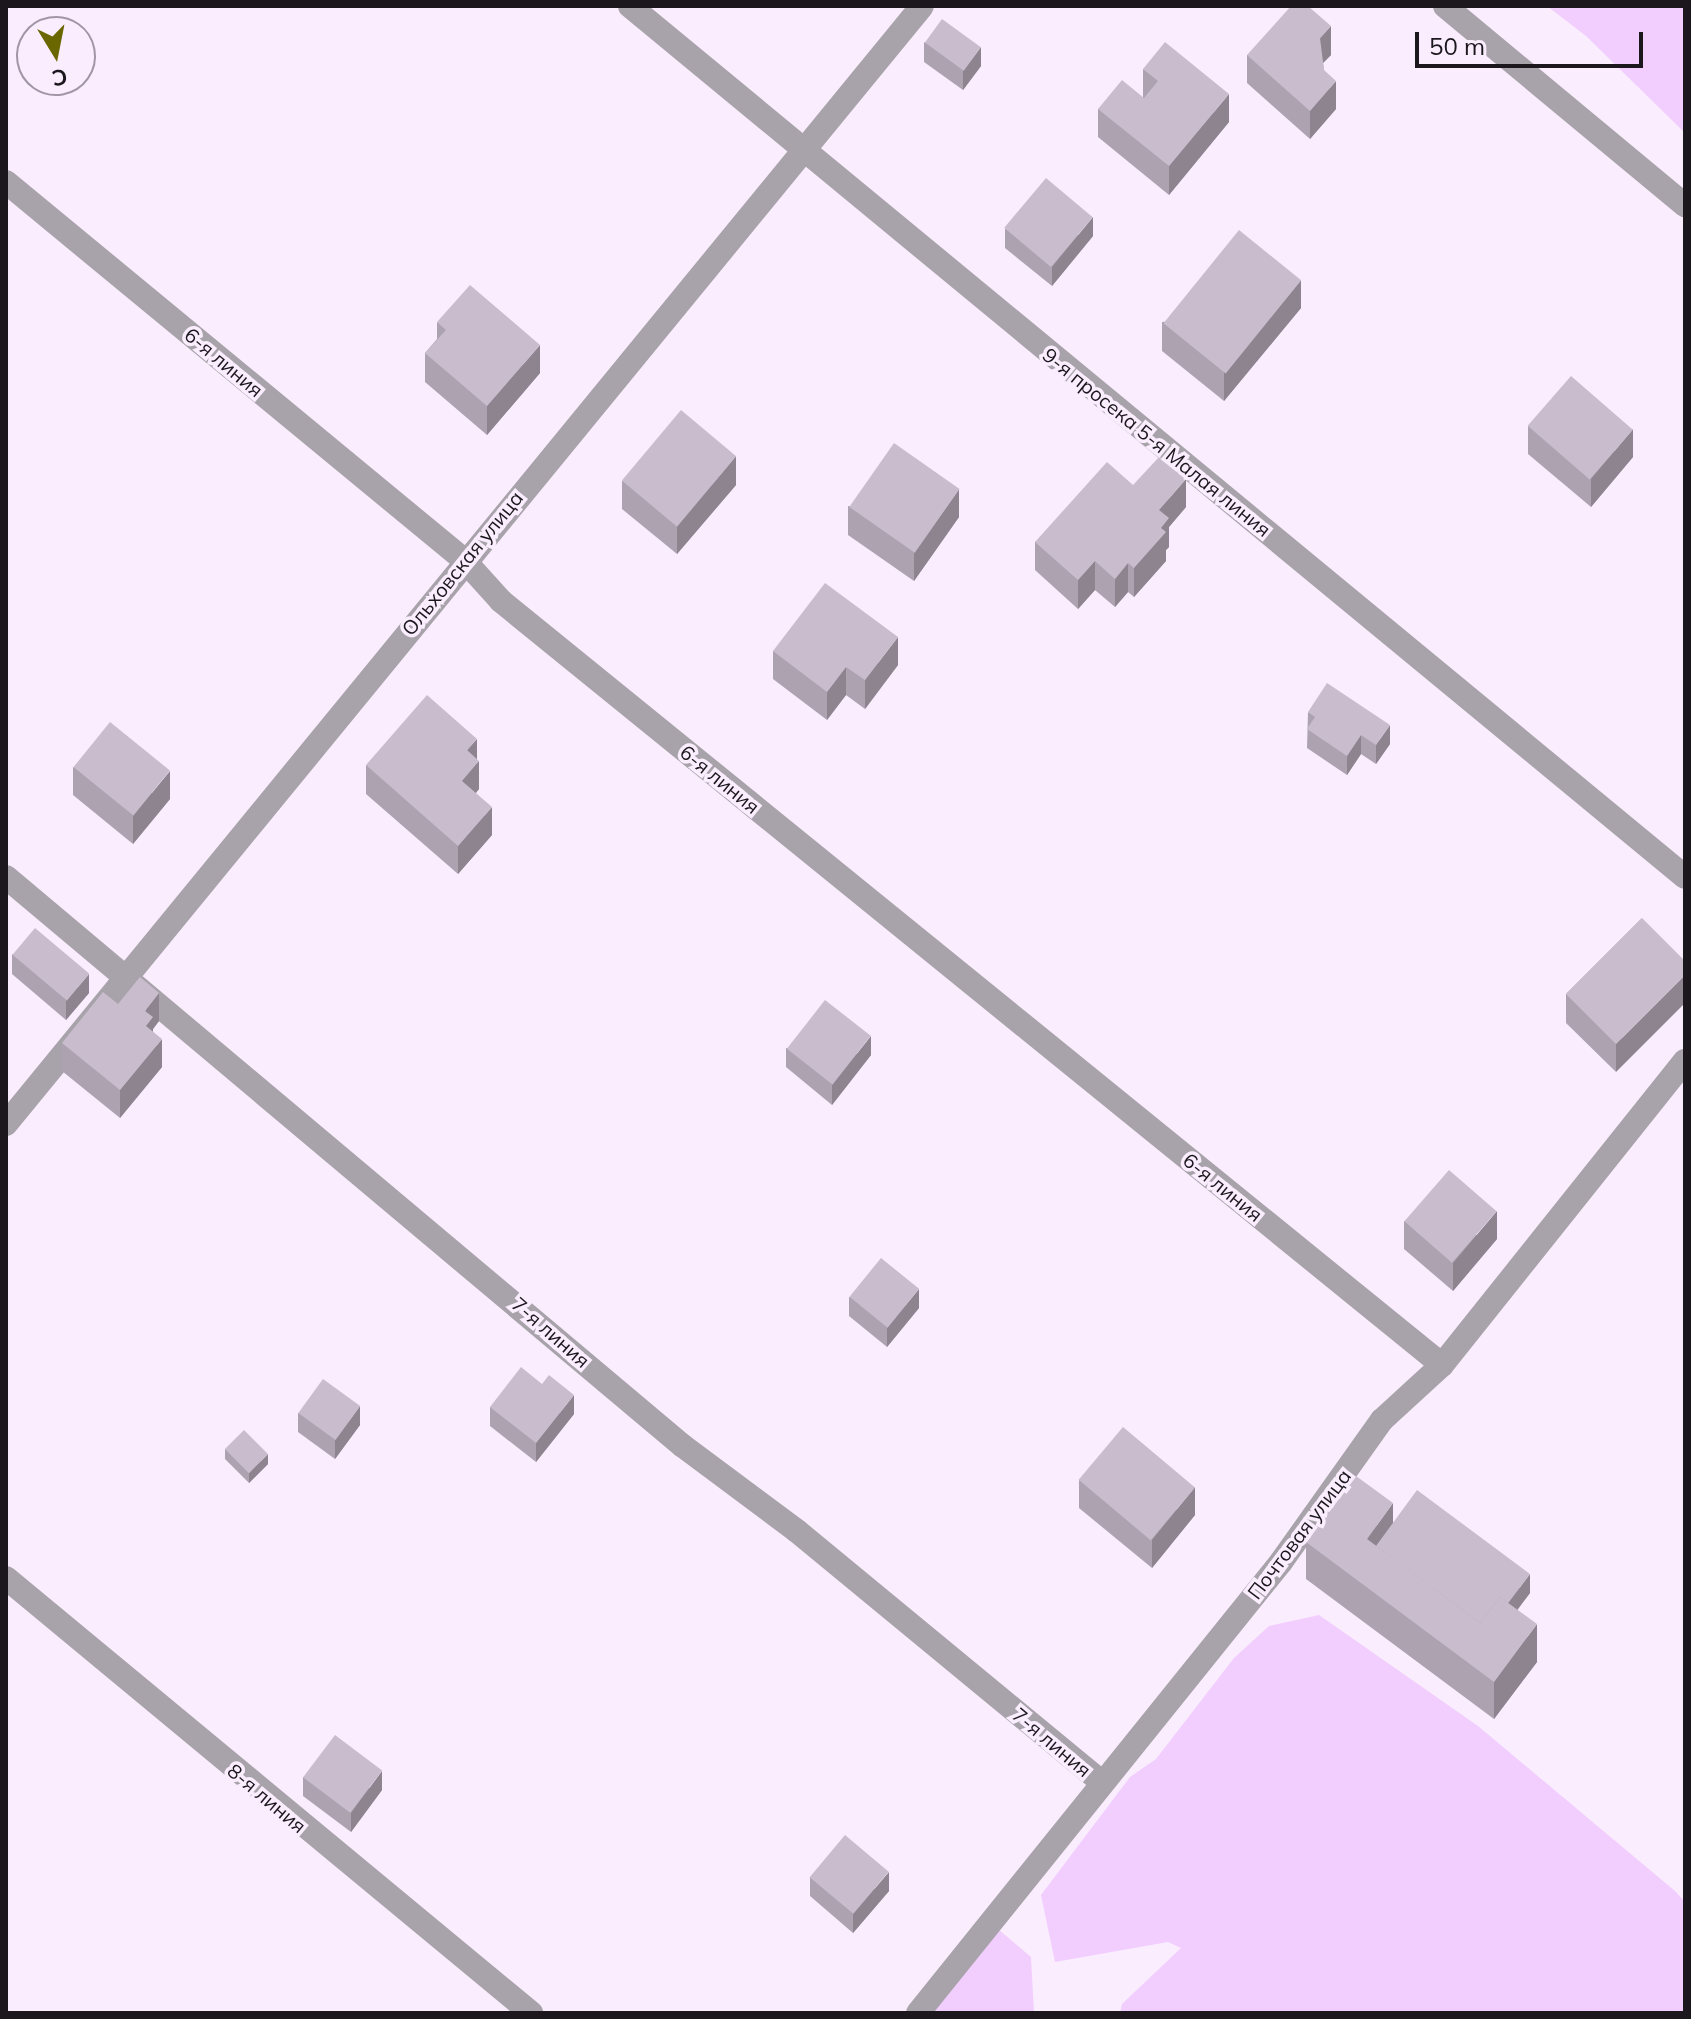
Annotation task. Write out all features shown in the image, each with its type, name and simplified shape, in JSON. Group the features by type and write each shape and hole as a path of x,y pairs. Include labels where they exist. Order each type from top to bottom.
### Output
{"street":[{"name":"9-я просека 5-я Малая линия","path":"630,6 1685,877"},
{"name":"Ольховская улица","path":"6,1124 464,560 922,6"},
{"path":"1445,6 1685,205"},
{"name":"6-я линия","path":"6,182 464,560 501,601 1442,1365"},
{"name":"7-я линия","path":"6,877 683,1446 797,1531 1100,1781"},
{"name":"Почтовая улица","path":"918,2013 1100,1781 1281,1562 1382,1420 1442,1365 1685,1061"},
{"name":"8-я линия","path":"6,1578 531,2013"}],"shaded area":[{"path":"1547,6 1685,6 1685,133 1586,36"},
{"path":"1319,1615 1478,1726 1675,1891 1685,1902 1685,2013 1120,2013 1122,2004 1181,1948 1168,1942 1055,1962 1041,1895 1130,1777 1156,1759 1234,1658 1269,1626"},
{"path":"998,1929 1031,1957 1034,2013 930,2013"}],"building":[{"path":"1291,6 1308,6 1331,26 1320,38 1324,70 1336,81 1310,111 1247,55"},
{"path":"942,19 981,47 964,71 925,42"},
{"path":"1165,42 1229,94 1169,166 1098,109 1122,80 1144,98 1158,81 1143,69"},
{"path":"1046,178 1093,217 1051,267 1004,228"},
{"path":"1239,230 1301,280 1226,374 1163,323"},
{"path":"470,285 540,345 487,406 425,353 446,330 437,322"},
{"path":"1571,376 1633,430 1590,480 1528,426"},
{"path":"681,410 736,456 677,527 622,480"},
{"path":"894,443 960,489 915,553 849,507"},
{"path":"1160,456 1186,479 1159,510 1169,518 1161,528 1166,532 1134,568 1128,563 1115,579 1095,561 1078,580 1035,542 1107,462 1133,485"},
{"path":"825,583 898,637 865,680 846,667 827,692 773,651"},
{"path":"1327,683 1390,725 1376,745 1361,735 1347,756 1307,729 1315,717 1308,712"},
{"path":"427,695 477,739 467,750 479,761 462,781 492,807 458,846 366,765"},
{"path":"110,722 170,770 133,816 73,767"},
{"path":"1642,918 1685,961 1685,975 1616,1044 1566,994"},
{"path":"35,928 89,974 67,1000 13,955"},
{"path":"140,977 159,993 145,1011 153,1017 146,1026 162,1039 120,1090 62,1043 103,992 118,1004"},
{"path":"825,1000 871,1036 833,1085 787,1049"},
{"path":"1449,1170 1497,1211 1452,1263 1404,1221"},
{"path":"881,1258 919,1289 888,1328 850,1297"},
{"path":"521,1367 542,1384 549,1375 574,1395 536,1443 490,1407"},
{"path":"323,1379 360,1406 336,1440 298,1413"},
{"path":"1123,1427 1195,1487 1151,1540 1079,1480"},
{"path":"244,1430 268,1454 249,1473 225,1449"},
{"path":"1356,1476 1393,1503 1367,1539 1480,1623 1500,1597 1537,1624 1494,1682 1306,1542"},
{"path":"1417,1490 1530,1574 1508,1603 1500,1597 1480,1623 1376,1546"},
{"path":"335,1735 382,1771 350,1813 303,1777"},
{"path":"845,1835 889,1872 853,1914 810,1877"}]}
